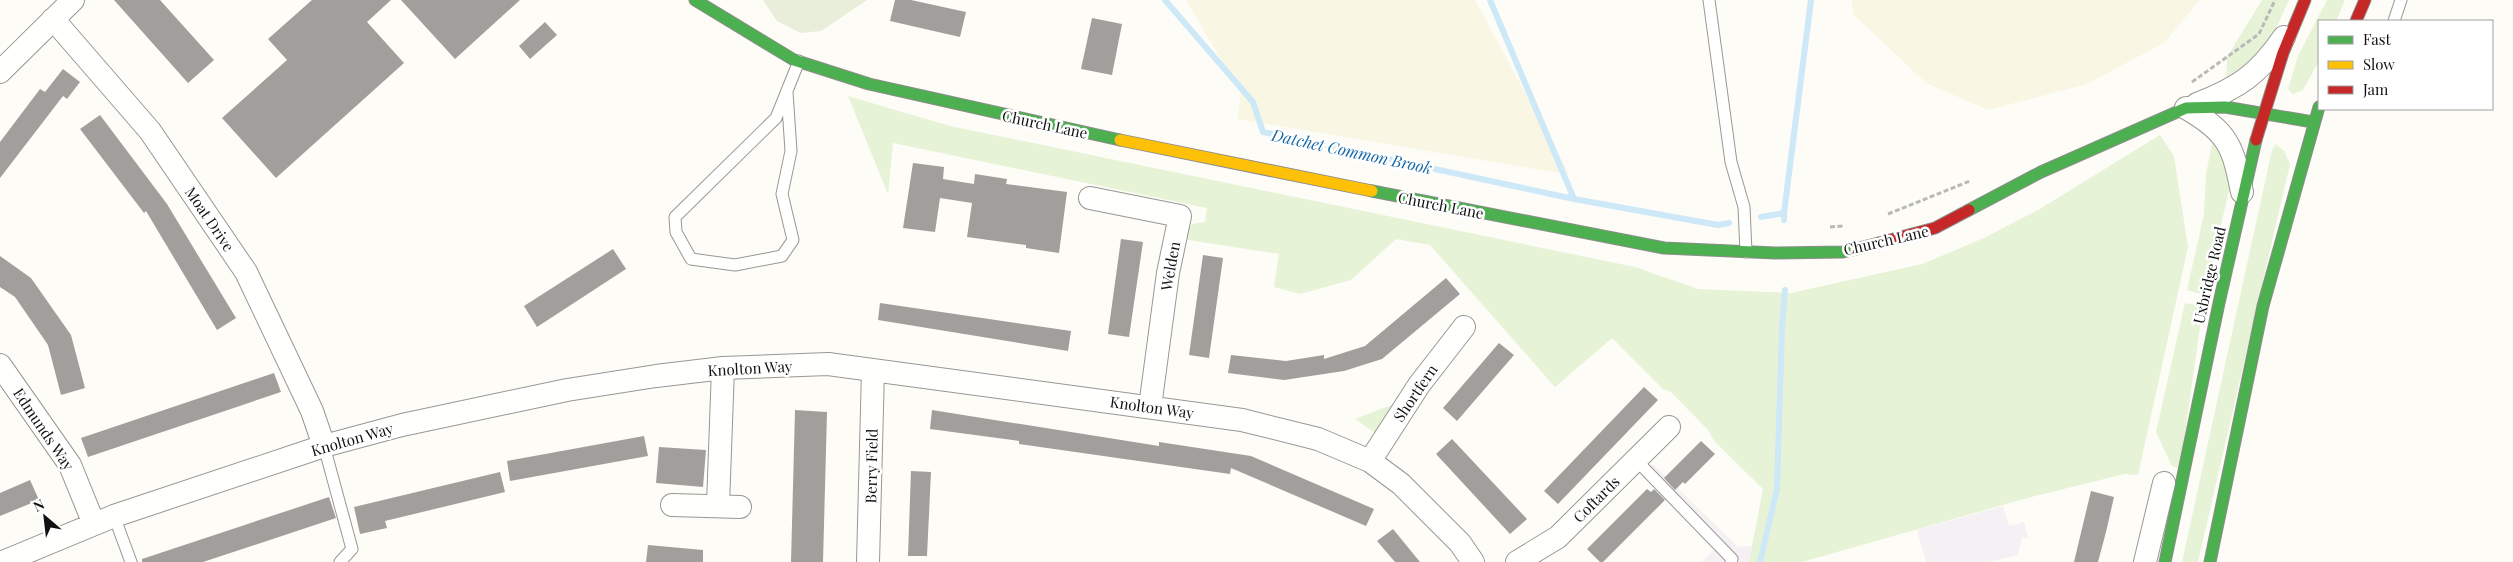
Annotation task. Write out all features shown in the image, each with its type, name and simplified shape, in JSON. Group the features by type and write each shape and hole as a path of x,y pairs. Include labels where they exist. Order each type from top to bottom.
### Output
{"street":[{"path":"0,72 73,0"},
{"name":"Church Lane","path":"695,0 799,61 869,84 1006,116 1287,175 1664,248 1746,252 1842,252 1935,228 2041,172 2231,90 2254,74 2275,50 2293,23"},
{"name":"Uxbridge Road","path":"2164,562 2216,314 2262,111 2293,23 2305,0"},
{"path":"2356,20 2365,0"},
{"name":"Moat Drive","path":"53,19 150,131 246,272 312,412 324,446"},
{"name":"Church Lane","path":"2186,108 2226,107 2262,111 2313,122"},
{"path":"2186,108 2212,123 2226,140 2236,159 2242,197"},
{"path":"2210,562 2263,306 2318,110"},
{"name":"Welden","path":"1090,198 1180,216 1168,273 1150,407"},
{"name":"Shortfern","path":"1370,462 1420,384 1464,327"},
{"name":"Knolton Way","path":"3,562 104,520 324,446 402,425 567,390 723,368 828,364 1242,420 1309,436 1370,462 1401,484 1460,543 1473,562"},
{"name":"Edmunds Way","path":"0,365 70,465 104,520"},
{"path":"718,505 723,368"},
{"name":"Berry Field","path":"868,562 873,370"},
{"name":"Coftards","path":"1517,562 1558,537 1669,427"},
{"path":"2146,562 2164,483"},
{"path":"672,505 740,507"}],"lane":[{"path":"1709,0 1731,162 1744,207 1746,252"},
{"path":"2394,20 2402,0"},
{"path":"730,7 740,28"},
{"path":"788,92 791,151 782,194 792,240 782,256 735,265 691,259 676,232 675,216 776,118 799,61"},
{"path":"324,446 352,549 340,562"},
{"path":"1636,460 1732,559 1731,562"},
{"path":"104,520 131,562"}],"path":[{"path":"2186,86 2259,34 2275,0"},
{"path":"1881,216 1979,177"},
{"path":"1829,227 1848,226"}],"shaded area":[{"path":"1186,0 1475,0 1570,175 1237,119 1241,93"},
{"path":"1851,0 2200,0 2164,43 2087,84 1988,110 1926,83 1854,15"},
{"path":"1653,464 1738,547 1752,546 1749,562 1702,562 1720,544 1646,471"},
{"path":"2003,506 2009,526 2024,522 2028,538 2022,538 2018,555 1988,562 1926,562 1917,530"}],"green space":[{"path":"763,0 867,0 821,31 801,33 777,21"},
{"path":"2262,0 2289,0 2268,46 2226,86 2227,57"},
{"path":"2327,0 2345,0 2336,20 2318,20 2318,63 2303,90 2293,94 2288,89 2298,56"},
{"path":"848,96 950,126 1635,267 1698,289 1791,293 1922,264 1984,238 2038,210 2160,135 2174,156 2188,247 2138,475 2125,474 2031,497 1802,562 1749,562 1763,489 1714,441 1708,430 1671,392 1663,389 1612,338 1555,387 1430,245 1396,239 1351,280 1300,294 1274,287 1279,254 1182,239 1192,224 1205,222 1207,208 893,143 888,194"},
{"path":"2214,134 2221,140 2230,186 2205,295 2187,290 2204,214 2206,174"},
{"path":"2276,144 2284,151 2290,164 2198,562 2182,562 2272,150"},
{"path":"2185,303 2203,306 2180,469 2172,466 2156,432"},
{"path":"1394,404 1375,433 1355,419"}],"building":[{"path":"114,0 160,0 214,60 188,83"},
{"path":"312,0 391,0 367,22 404,63 276,178 222,118 287,60 268,39"},
{"path":"401,0 520,0 455,59"},
{"path":"895,0 911,0 966,12 960,37 890,21"},
{"path":"1092,18 1122,24 1112,75 1081,69"},
{"path":"545,22 557,35 530,59 519,46"},
{"path":"63,69 80,82 67,99 63,96 0,178 0,142 40,89 45,92"},
{"path":"100,115 167,204 236,318 217,330 146,211 144,213 80,129"},
{"path":"913,163 944,167 943,179 974,184 975,174 1007,179 1006,184 1067,192 1059,253 1026,248 1026,245 967,237 972,203 940,198 935,232 903,228"},
{"path":"1121,239 1143,242 1129,337 1108,334"},
{"path":"613,249 626,269 537,327 524,306"},
{"path":"1203,255 1223,258 1209,358 1189,355"},
{"path":"0,256 31,278 71,335 85,388 61,395 48,345 15,297 0,287"},
{"path":"1446,278 1460,294 1382,359 1344,371 1284,380 1228,373 1231,355 1286,361 1324,355 1324,359 1365,346"},
{"path":"880,303 1071,331 1068,351 878,320"},
{"path":"1499,343 1514,355 1457,421 1443,408"},
{"path":"274,373 281,392 88,457 81,438"},
{"path":"1644,387 1658,400 1558,504 1544,491"},
{"path":"795,410 827,412 823,562 791,562"},
{"path":"932,410 1159,446 1159,442 1251,456 1374,509 1366,526 1231,468 1230,474 1019,444 1019,441 930,429"},
{"path":"644,436 648,456 510,481 507,461"},
{"path":"1452,439 1527,519 1510,534 1436,454"},
{"path":"1701,441 1715,454 1685,484 1683,482 1675,490 1664,478"},
{"path":"659,447 706,450 703,487 656,483"},
{"path":"911,471 931,472 927,556 908,556"},
{"path":"500,472 505,492 385,521 387,528 360,534 354,507"},
{"path":"30,480 39,500 0,516 0,493"},
{"path":"1647,489 1651,492 1654,489 1665,500 1603,562 1600,562 1587,549"},
{"path":"2091,491 2114,497 2106,532 2098,562 2074,562"},
{"path":"329,497 336,518 203,562 142,562 142,559"},
{"path":"1393,529 1420,562 1395,562 1377,541"},
{"path":"648,545 703,550 703,562 646,562"}],"waterway":[{"name":"Datchet Common Brook","path":"1165,0 1253,102 1263,132 1574,199 1718,225 1729,223"},
{"path":"1490,0 1574,199"},
{"path":"1784,213 1811,0"},
{"path":"1761,217 1784,213 1784,220"},
{"path":"1760,562 1777,489 1782,326 1785,290"}],"traffic: fast":[{"path":"695,0 794,60 869,84 1120,140"},
{"path":"1969,210 2041,172 2186,108 2225,107 2313,122"},
{"path":"2210,562 2263,306 2318,110"},
{"path":"2165,562 2219,303 2256,140"},
{"path":"1372,191 1664,248 1775,253 1843,252 1856,249"}],"traffic: slow":[{"path":"1120,140 1372,191"}],"traffic: jam":[{"path":"2256,140 2283,53 2305,0"},
{"path":"2356,20 2365,0"},
{"path":"1856,249 1935,228 1969,210"}]}
